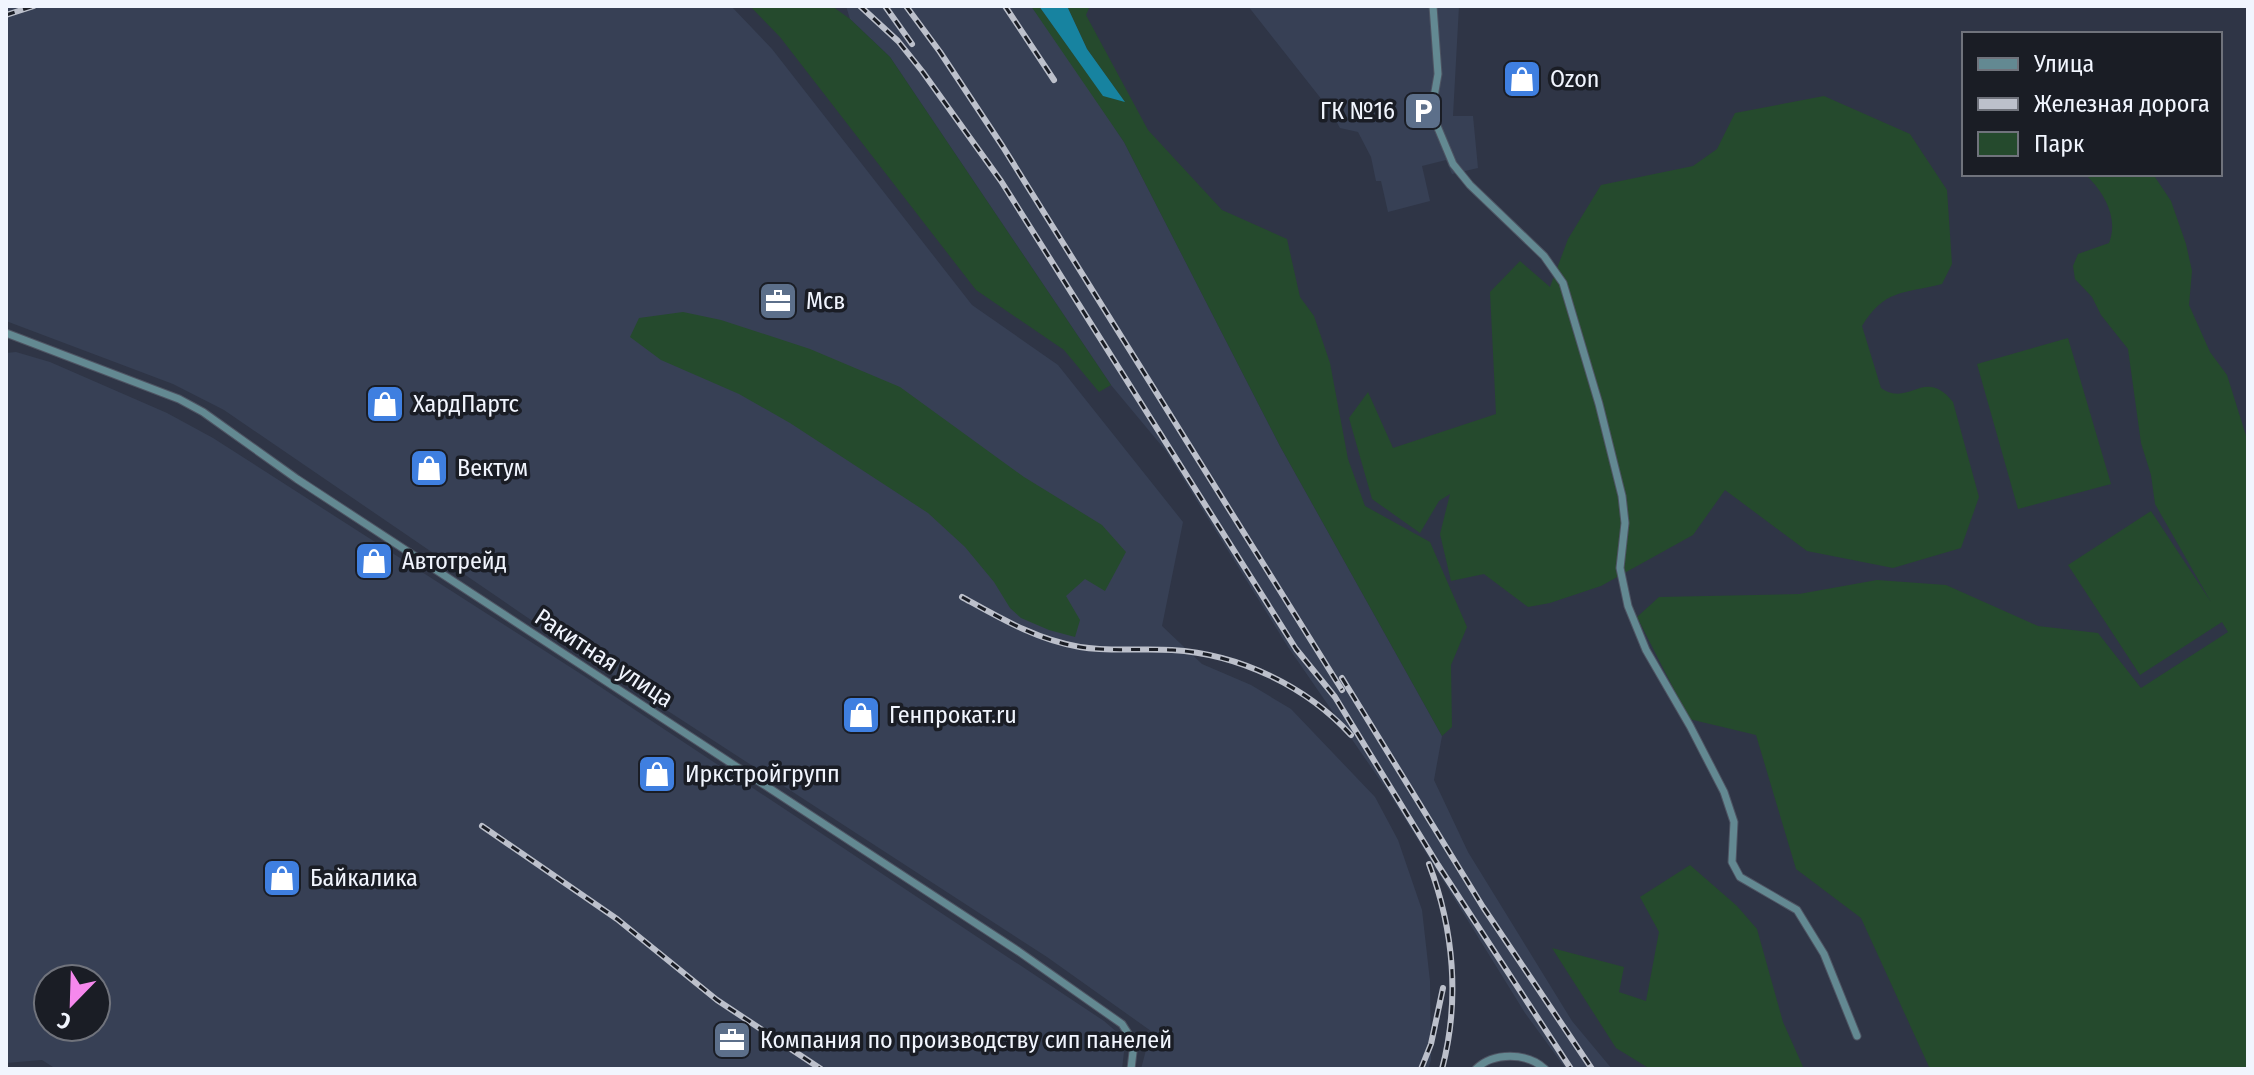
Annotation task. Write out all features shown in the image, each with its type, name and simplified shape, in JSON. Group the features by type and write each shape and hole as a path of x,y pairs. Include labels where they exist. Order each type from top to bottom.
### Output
{"street":[{"path":"1433,6 1438,74 1435,121 1453,164 1470,185 1544,256 1563,283 1622,496 1625,523 1620,568 1628,606 1646,650 1724,792 1734,822 1732,862 1740,877 1797,910 1824,954 1857,1036"},
{"name":"Ракитная улица","path":"6,333 168,395 203,412 323,496 1018,951 1122,1024 1134,1043 1131,1069"},
{"path":"1476,1069 1485,1061 1523,1056 1545,1069"}],"shaded area":[{"path":"6,6 731,6 772,49 972,305 1058,365 1183,522 1162,626 1202,664 1251,685 1291,709 1375,797 1398,840 1422,910 1430,981 1431,1060 1428,1069 1141,1069 1151,1031 1047,957 594,663 224,410 173,384 6,321"},
{"path":"846,6 1031,6 1055,38 1124,142 1280,446 1442,736 1434,780 1468,852 1572,1021 1612,1069 1566,1069 1525,1013 1389,793 1288,647 1166,451 1111,385 890,57 850,19"},
{"path":"1248,6 1459,6 1453,116 1473,116 1478,168 1452,174 1446,160 1422,166 1430,201 1388,212 1381,181 1376,181 1371,157 1358,132 1340,128 1330,110"},
{"path":"16,352 50,362 167,413 213,438 584,676 1104,1021 1118,1033 1124,1052 1122,1069 56,1069 42,1060 6,1063 6,353"}],"green space":[{"path":"750,6 832,6 890,57 1111,385 1099,392 1064,350 976,290 780,37"},
{"path":"1031,6 1039,6 1103,95 1124,101 1087,49 1067,6 1090,6 1086,15 1148,130 1222,210 1287,239 1300,297 1314,316 1330,363 1348,459 1365,506 1430,542 1467,627 1451,665 1452,727 1442,736 1280,446 1124,142"},
{"path":"1824,96 1910,134 1947,190 1952,264 1942,284 1887,299 1862,326 1881,388 1900,394 1934,387 1953,402 1979,497 1961,548 1893,568 1807,551 1725,490 1693,535 1601,586 1550,603 1528,607 1484,574 1451,581 1440,534 1450,494 1439,501 1420,533 1372,499 1349,418 1368,392 1393,448 1496,414 1490,292 1520,261 1550,287 1568,239 1601,185 1693,166 1717,149 1735,113"},
{"path":"2087,176 2154,176 2171,201 2192,271 2189,305 2210,352 2227,375 2248,442 2248,1069 1930,1069 1861,918 1796,869 1756,735 1689,719 1637,617 1659,597 1799,594 1877,580 1946,585 2038,626 2098,633 2141,688 2228,632 2222,622 2140,675 2068,565 2151,511 2211,602 2155,504 2151,475 2141,443 2128,349 2101,315 2092,297 2075,279 2073,266 2078,254 2109,243 2112,234 2111,215 2098,189"},
{"path":"683,312 721,320 810,349 900,387 1024,477 1102,525 1126,552 1105,591 1085,579 1066,596 1080,620 1075,637 1021,618 1010,608 994,582 965,547 928,513 790,423 739,394 661,360 630,337 639,318"},
{"path":"2068,338 2111,484 2018,509 1977,364"},
{"path":"1690,865 1737,906 1757,929 1783,1022 1804,1069 1650,1069 1616,1048 1552,948 1624,967 1619,992 1646,1001 1659,932 1640,897"}],"water":[{"path":"1039,6 1067,6 1087,49 1125,102 1103,96"}],"railway":[{"path":"6,15 34,6"},
{"path":"860,6 898,41 1001,181 1296,649 1335,697 1438,865 1571,1069"},
{"path":"885,6 912,44"},
{"path":"906,6 1003,147 1342,690"},
{"path":"1005,6 1054,80"},
{"path":"962,597 1019,627 1064,644 1197,653 1246,666 1292,688 1333,717 1351,735"},
{"path":"1342,678 1483,907 1592,1069"},
{"path":"482,826 617,919 717,1000 821,1069"},
{"path":"1429,864 1444,914 1452,966 1451,1018 1442,1069"},
{"path":"1421,1069 1431,1044 1443,988"}],"place":[{"name":"Ozon","path":"1522,79"},
{"name":"ГК №16","path":"1423,111"},
{"name":"Мсв","path":"778,301"},
{"name":"ХардПартс","path":"385,404"},
{"name":"Вектум","path":"429,468"},
{"name":"Автотрейд","path":"374,561"},
{"name":"Генпрокат.ru","path":"861,715"},
{"name":"Иркстройгрупп","path":"657,774"},
{"name":"Байкалика","path":"282,878"},
{"name":"Компания по производству сип панелей","path":"732,1040"}]}
